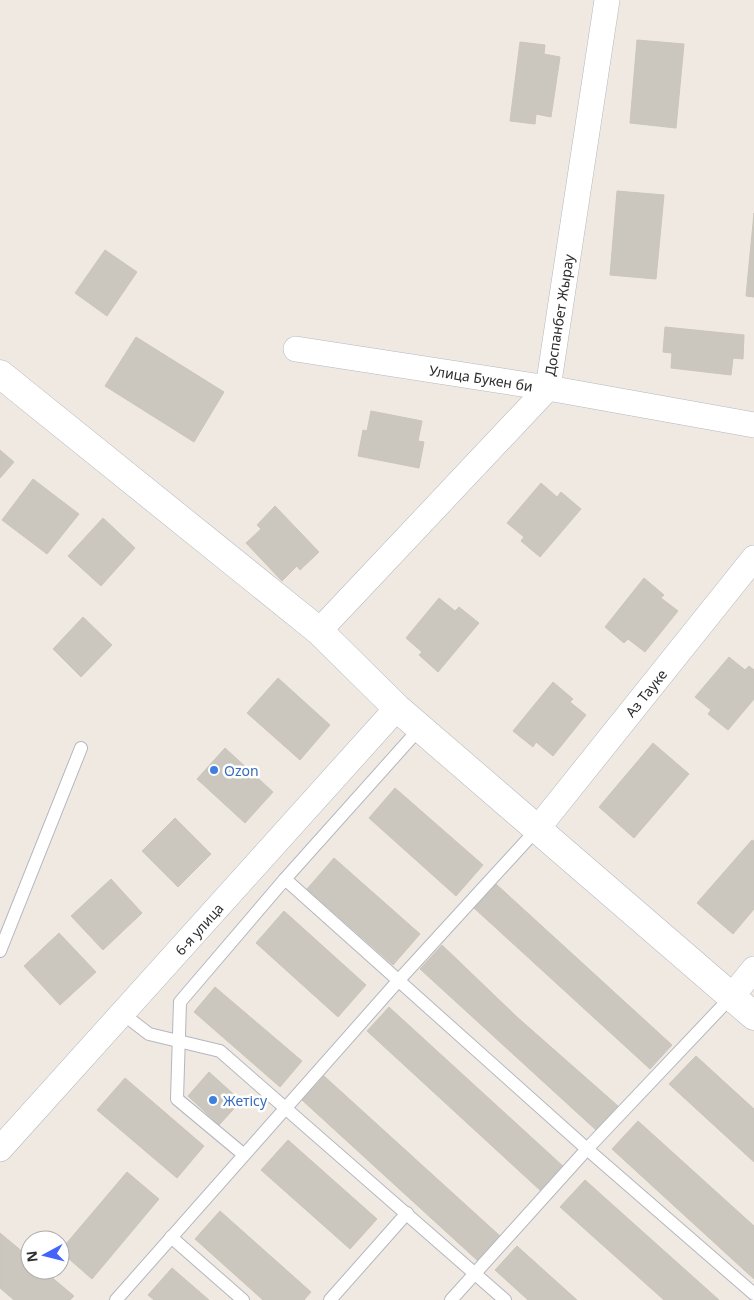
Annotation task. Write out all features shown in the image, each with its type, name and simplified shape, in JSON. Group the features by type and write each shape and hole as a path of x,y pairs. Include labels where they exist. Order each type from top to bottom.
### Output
{"street":[{"name":"Доспанбет Жырау","path":"320,632 548,388 607,0"},
{"name":"Улица Букен би","path":"296,349 548,388 754,425"},
{"path":"0,374 320,632 420,728 754,1016"},
{"name":"Аз Тауке","path":"538,828 752,565"},
{"name":"6-я улица","path":"0,1149 398,708"},
{"path":"732,996 754,969"}],"lane":[{"path":"243,1154 177,1099 180,1002 285,879 420,728"},
{"path":"0,950 82,748"},
{"path":"116,1300 243,1154 286,1109 398,981 538,828"},
{"path":"285,879 587,1149 754,1294"},
{"path":"451,1300 587,1149 732,996"},
{"path":"123,1014 149,1034 220,1051 505,1300"},
{"path":"330,1300 407,1213"},
{"path":"171,1237 243,1300"}],"building":[{"path":"637,40 684,44 676,128 630,123"},
{"path":"520,42 545,45 544,54 560,57 551,117 536,114 535,124 510,121"},
{"path":"617,191 664,195 656,279 610,275"},
{"path":"754,213 754,297 746,296"},
{"path":"105,250 137,272 107,316 75,293"},
{"path":"665,327 744,335 743,359 733,358 731,375 671,368 672,353 663,352"},
{"path":"136,337 224,392 194,442 105,386"},
{"path":"371,411 422,421 418,441 424,442 419,468 358,456 363,430 367,431"},
{"path":"0,450 14,462 0,478"},
{"path":"33,479 79,514 47,554 2,520"},
{"path":"541,483 557,497 561,492 581,509 540,557 521,541 524,537 507,523"},
{"path":"275,506 319,552 300,570 297,566 282,581 246,543 261,529 257,525"},
{"path":"103,518 135,548 101,586 68,556"},
{"path":"644,578 664,595 661,598 678,611 645,652 628,639 624,643 605,627"},
{"path":"439,598 455,611 459,607 479,623 438,672 419,655 422,652 406,638"},
{"path":"83,617 112,645 81,677 53,649"},
{"path":"729,657 745,670 749,666 754,670 754,699 728,730 708,714 711,710 695,697"},
{"path":"278,678 330,725 300,760 247,713"},
{"path":"553,682 573,699 570,702 586,715 553,756 536,742 533,747 513,731"},
{"path":"653,743 689,774 634,838 599,807"},
{"path":"225,748 273,792 245,823 197,779"},
{"path":"395,788 483,865 456,896 369,818"},
{"path":"175,818 211,854 178,887 142,851"},
{"path":"752,840 754,841 754,909 733,934 697,903"},
{"path":"334,858 420,934 393,965 307,889"},
{"path":"111,879 142,913 103,950 71,916"},
{"path":"496,884 672,1045 650,1069 474,908"},
{"path":"284,911 366,985 338,1017 256,943"},
{"path":"59,933 96,972 60,1005 24,966"},
{"path":"442,945 517,1017 618,1106 596,1130 420,969"},
{"path":"215,987 302,1061 280,1087 194,1012"},
{"path":"389,1007 565,1168 542,1192 367,1031"},
{"path":"696,1056 754,1109 754,1162 669,1084"},
{"path":"209,1072 241,1101 219,1125 188,1096"},
{"path":"324,1076 500,1236 478,1261 302,1100"},
{"path":"125,1078 204,1146 177,1178 97,1110"},
{"path":"638,1121 754,1226 754,1279 612,1149"},
{"path":"288,1140 377,1219 350,1249 261,1170"},
{"path":"127,1172 159,1199 92,1279 70,1260 70,1239"},
{"path":"585,1180 719,1300 664,1300 560,1207"},
{"path":"220,1211 311,1292 304,1300 263,1300 195,1239"},
{"path":"0,1233 20,1250 20,1280 55,1280 74,1296 70,1300 14,1300 0,1288"},
{"path":"517,1246 577,1300 528,1300 495,1270"},
{"path":"172,1268 209,1300 154,1300 148,1295"}],"place":[{"name":"Ozon","path":"214,770"},
{"name":"Жетісу","path":"213,1100"}]}
